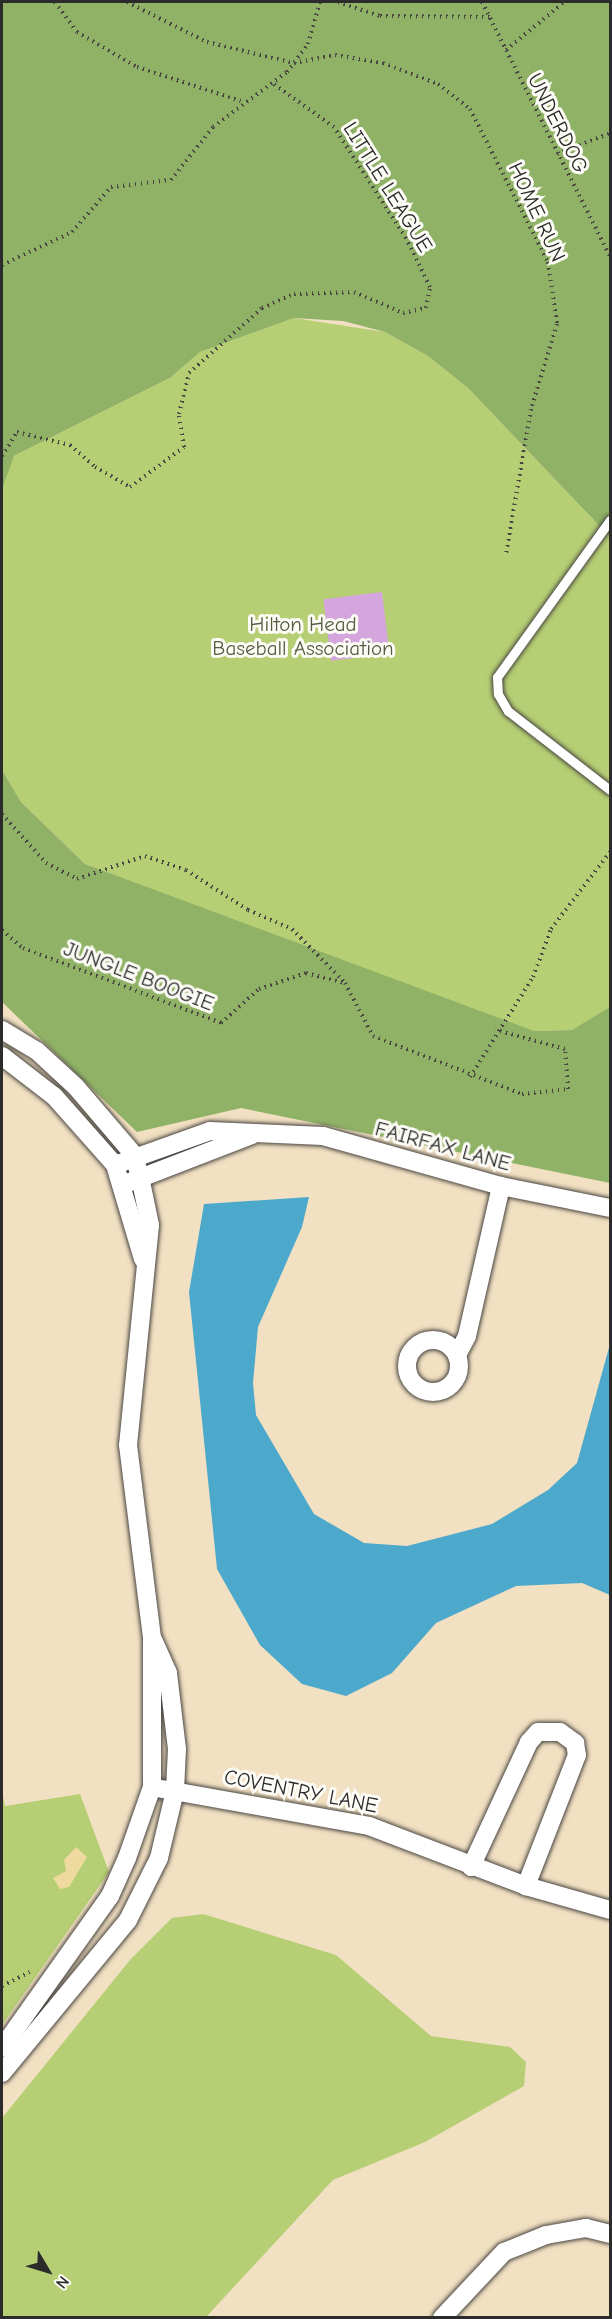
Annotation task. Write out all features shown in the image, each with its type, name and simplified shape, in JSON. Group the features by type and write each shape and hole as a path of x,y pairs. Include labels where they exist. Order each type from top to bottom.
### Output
{"street":[{"path":"2,1030 37,1051 76,1087 134,1155 140,1177 150,1225 144,1260 128,1445 152,1638 152,1787 110,1896 2,2048"},
{"path":"2,1056 54,1096 115,1166 144,1260"},
{"name":"FAIRFAX LANE","path":"115,1166 134,1155 210,1131 263,1131 323,1136 501,1186 610,1208"},
{"name":"FAIRFAX LANE","path":"120,1187 140,1177 263,1131"},
{"path":"457,1355 466,1336 501,1186"},
{"path":"2,2073 128,1920 159,1858 175,1791 175,1706 152,1638"},
{"path":"471,1866 529,1742 538,1732 560,1732 575,1743 575,1763 526,1886"},
{"name":"COVENTRY LANE","path":"152,1787 369,1826 526,1886 610,1910"},
{"path":"442,2318 504,2252 546,2235 586,2228 610,2234"}],"lane":[{"path":"610,520 497,677 498,694 508,711 610,790"}],"path":[{"path":"55,2 76,32 137,67 242,101"},
{"path":"127,2 207,42 294,63"},
{"path":"2,265 72,232 111,187 171,180 242,101 294,63 308,44 320,2"},
{"path":"338,2 380,16 490,17"},
{"name":"UNDERDOG","path":"482,2 610,256"},
{"path":"506,50 564,2"},
{"name":"HOME RUN","path":"294,63 335,55 383,63 438,84 470,109 548,262 557,324 531,409 506,553"},
{"name":"LITTLE LEAGUE","path":"2,456 17,432 60,442 130,487 184,447 179,414 189,373 262,308 294,294 354,292 403,313 426,308 430,287 406,238 334,127 271,82"},
{"path":"557,154 610,133"},
{"path":"2,814 46,863 77,879 145,856 186,870 248,910 292,929 345,983 373,1036 470,1077 522,1094 568,1089 566,1049 498,1031"},
{"path":"470,1077 533,977 551,929 610,852"},
{"name":"JUNGLE BOOGIE","path":"2,930 23,948 221,1023 259,989 306,973 345,983"}],"green space":[{"path":"2,2 610,2 610,537 468,388 428,356 385,332 343,321 294,318 200,352 170,378 14,456 2,489"},
{"name":"Hilton Head Baseball Association","path":"294,318 385,332 428,356 468,388 610,537 610,1008 572,1030 534,1031 471,1012 85,864 21,802 2,770 2,484 14,456 170,378 200,352"},
{"path":"2,770 21,802 85,864 534,1031 572,1030 610,1007 610,1183 241,1108 137,1132 2,1002"},
{"path":"2,1792 5,1806 80,1794 109,1872 2,2025"},
{"path":"203,1914 336,1955 431,2036 510,2047 526,2062 524,2086 425,2142 333,2180 206,2317 2,2317 2,2118 130,1960 172,1918"}],"sand":[{"path":"76,1847 87,1857 69,1887 60,1889 53,1878 66,1871 64,1860"}],"water":[{"path":"309,1197 302,1227 258,1327 253,1383 256,1415 314,1514 364,1543 407,1546 492,1524 548,1490 577,1463 610,1344 610,1595 582,1583 516,1586 436,1623 392,1673 346,1696 302,1684 260,1645 217,1569 189,1292 204,1204"}],"building":[{"path":"382,592 390,654 331,661 323,599"}]}
